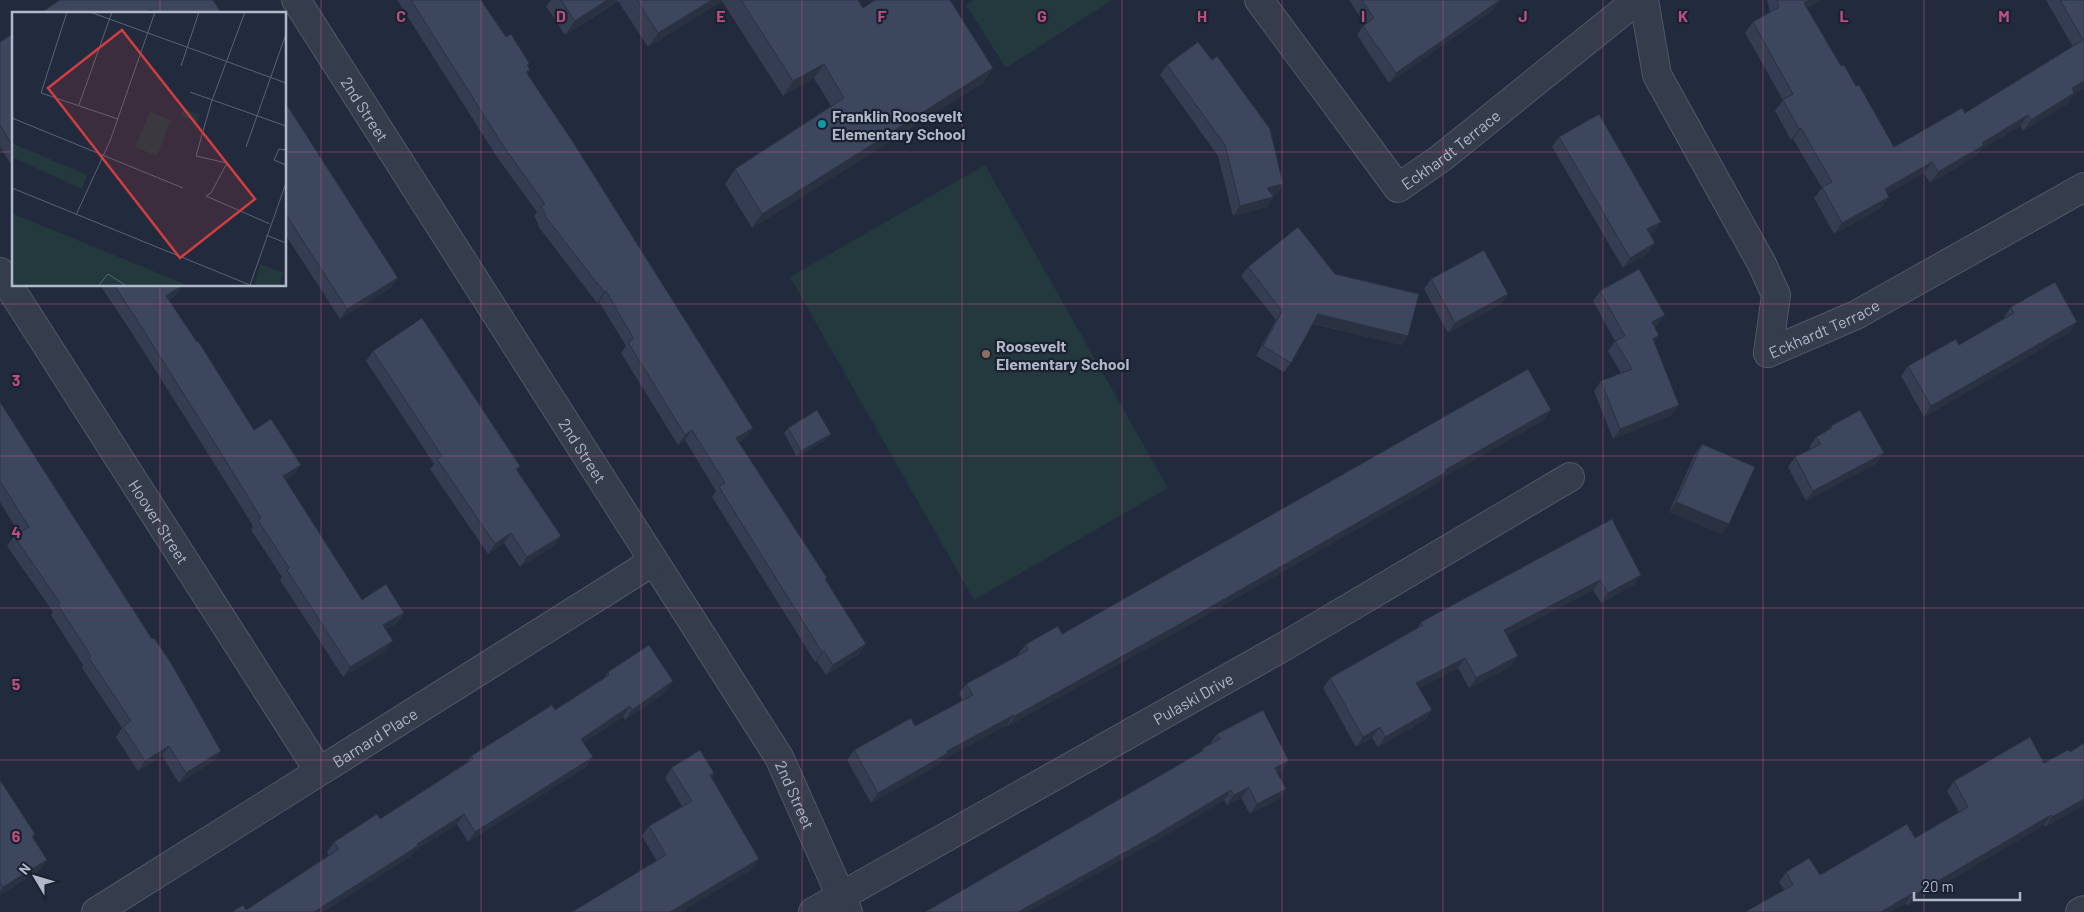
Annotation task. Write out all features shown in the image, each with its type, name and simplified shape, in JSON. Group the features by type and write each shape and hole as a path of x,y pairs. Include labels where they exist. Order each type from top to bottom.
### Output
{"street":[{"name":"2nd Street","path":"296,0 779,757 844,904"},
{"name":"Eckhardt Terrace","path":"1259,0 1398,188 1456,147 1637,0"},
{"name":"Eckhardt Terrace","path":"1644,0 1657,75 1762,264 1776,295 1768,353 1856,315 2084,188"},
{"name":"Hoover Street","path":"0,272 319,771"},
{"name":"Pulaski Drive","path":"813,912 844,904 1570,477"},
{"name":"Barnard Place","path":"96,912 654,561"},
{"path":"2080,912 2084,910"}],"green space":[{"path":"974,0 1112,0 1006,68 966,5"},
{"path":"985,165 1168,488 974,600 790,277"}],"building":[{"path":"60,0 213,0 221,12 152,12 151,10 148,12 42,12"},
{"path":"411,0 481,0 506,37 511,34 529,63 527,65 530,70 526,72 573,142 753,428 736,438 827,578 825,579 866,644 833,665 824,651 822,652 719,487 725,483 692,430 685,435 628,342 634,339 606,291 604,292 545,216 541,206 545,204 504,147"},
{"path":"561,0 607,0 575,21"},
{"path":"637,0 712,0 658,33"},
{"name":"Franklin Roosevelt Elementary School","path":"741,0 858,0 863,8 875,0 950,0 993,68 762,214 735,169 844,98 824,64 793,81"},
{"path":"1362,0 1500,0 1396,73 1363,26 1374,18"},
{"path":"1777,0 1809,0 1804,3 1841,66 1844,65 1856,86 1859,85 1894,147 1962,108 1965,113 2083,40 2060,0 2084,0 2084,81 2072,88 2074,93 2031,120 2028,115 1982,143 1984,145 1938,172 1932,162 1885,189 1889,197 1842,223 1822,187 1832,182 1783,100 1793,94 1753,22 1779,7"},
{"path":"12,34 12,145 0,125 0,42"},
{"path":"1198,42 1212,60 1217,56 1270,129 1283,184 1267,188 1274,197 1240,206 1225,145 1167,65"},
{"path":"286,104 398,278 347,309 286,215"},
{"path":"1599,114 1661,222 1647,229 1655,243 1630,258 1559,137"},
{"path":"1298,227 1335,274 1419,294 1408,336 1318,314 1291,363 1263,346 1282,311 1248,267"},
{"path":"1484,250 1508,294 1455,323 1431,279"},
{"path":"1639,269 1665,315 1652,322 1659,335 1653,339 1679,405 1620,429 1601,381 1632,369 1615,341 1625,336 1600,291"},
{"path":"2055,282 2077,322 1931,406 1908,366 1956,339 1959,345 2014,313 2011,307"},
{"path":"115,286 181,286 166,296 198,341 254,430 271,419 301,465 283,476 362,600 386,584 404,613 383,625 393,641 350,667 287,570 289,568 258,520 261,518"},
{"path":"422,318 520,466 516,469 561,536 527,557 511,533 495,544 437,459 442,456 373,351"},
{"path":"1528,369 1551,410 1221,601 1015,716 947,751 948,753 878,793 854,750 911,718 915,726 973,695 966,684 1028,650 1026,644 1058,626 1062,634"},
{"path":"0,402 152,639 154,638 171,663 221,751 186,773 169,746 145,761 123,727 131,721 89,658 91,656 58,605 60,603 14,536 29,527 0,481"},
{"path":"817,410 831,434 801,451 788,428"},
{"path":"1860,410 1884,453 1813,491 1795,457 1821,444 1816,437 1832,428 1831,426"},
{"path":"1702,444 1755,467 1729,524 1676,502"},
{"path":"1612,519 1641,575 1608,593 1600,580 1504,630 1518,656 1476,678 1465,658 1416,683 1432,710 1385,737 1380,727 1363,737 1330,678 1423,625 1421,622"},
{"path":"649,645 673,681 632,710 630,706 581,739 593,757 475,832 464,814 417,844 418,846 314,912 232,912 243,905 246,910 339,849 334,842 377,814 380,819 473,759 471,756 552,705 555,710 609,675 608,672"},
{"path":"1263,710 1289,761 1275,768 1286,789 1257,804 1249,787 1234,795 1231,790 1020,912 925,912 1204,750 1203,748 1220,739 1217,734"},
{"path":"2030,737 2044,763 2068,750 2070,752 2084,743 2084,799 2052,817 2051,815 1914,895 1913,893 1881,912 1745,912 1793,885 1786,872 1809,858 1820,875 1907,824 1915,838 1968,807 1954,781"},
{"path":"700,750 714,773 710,775 759,859 670,912 572,912 666,855 649,826 692,801 671,768"},
{"path":"0,780 35,834 32,836 47,860 3,887 0,883"}],"place":[{"name":"Franklin Roosevelt Elementary School","path":"822,124"},
{"name":"Roosevelt Elementary School","path":"986,354"}]}
